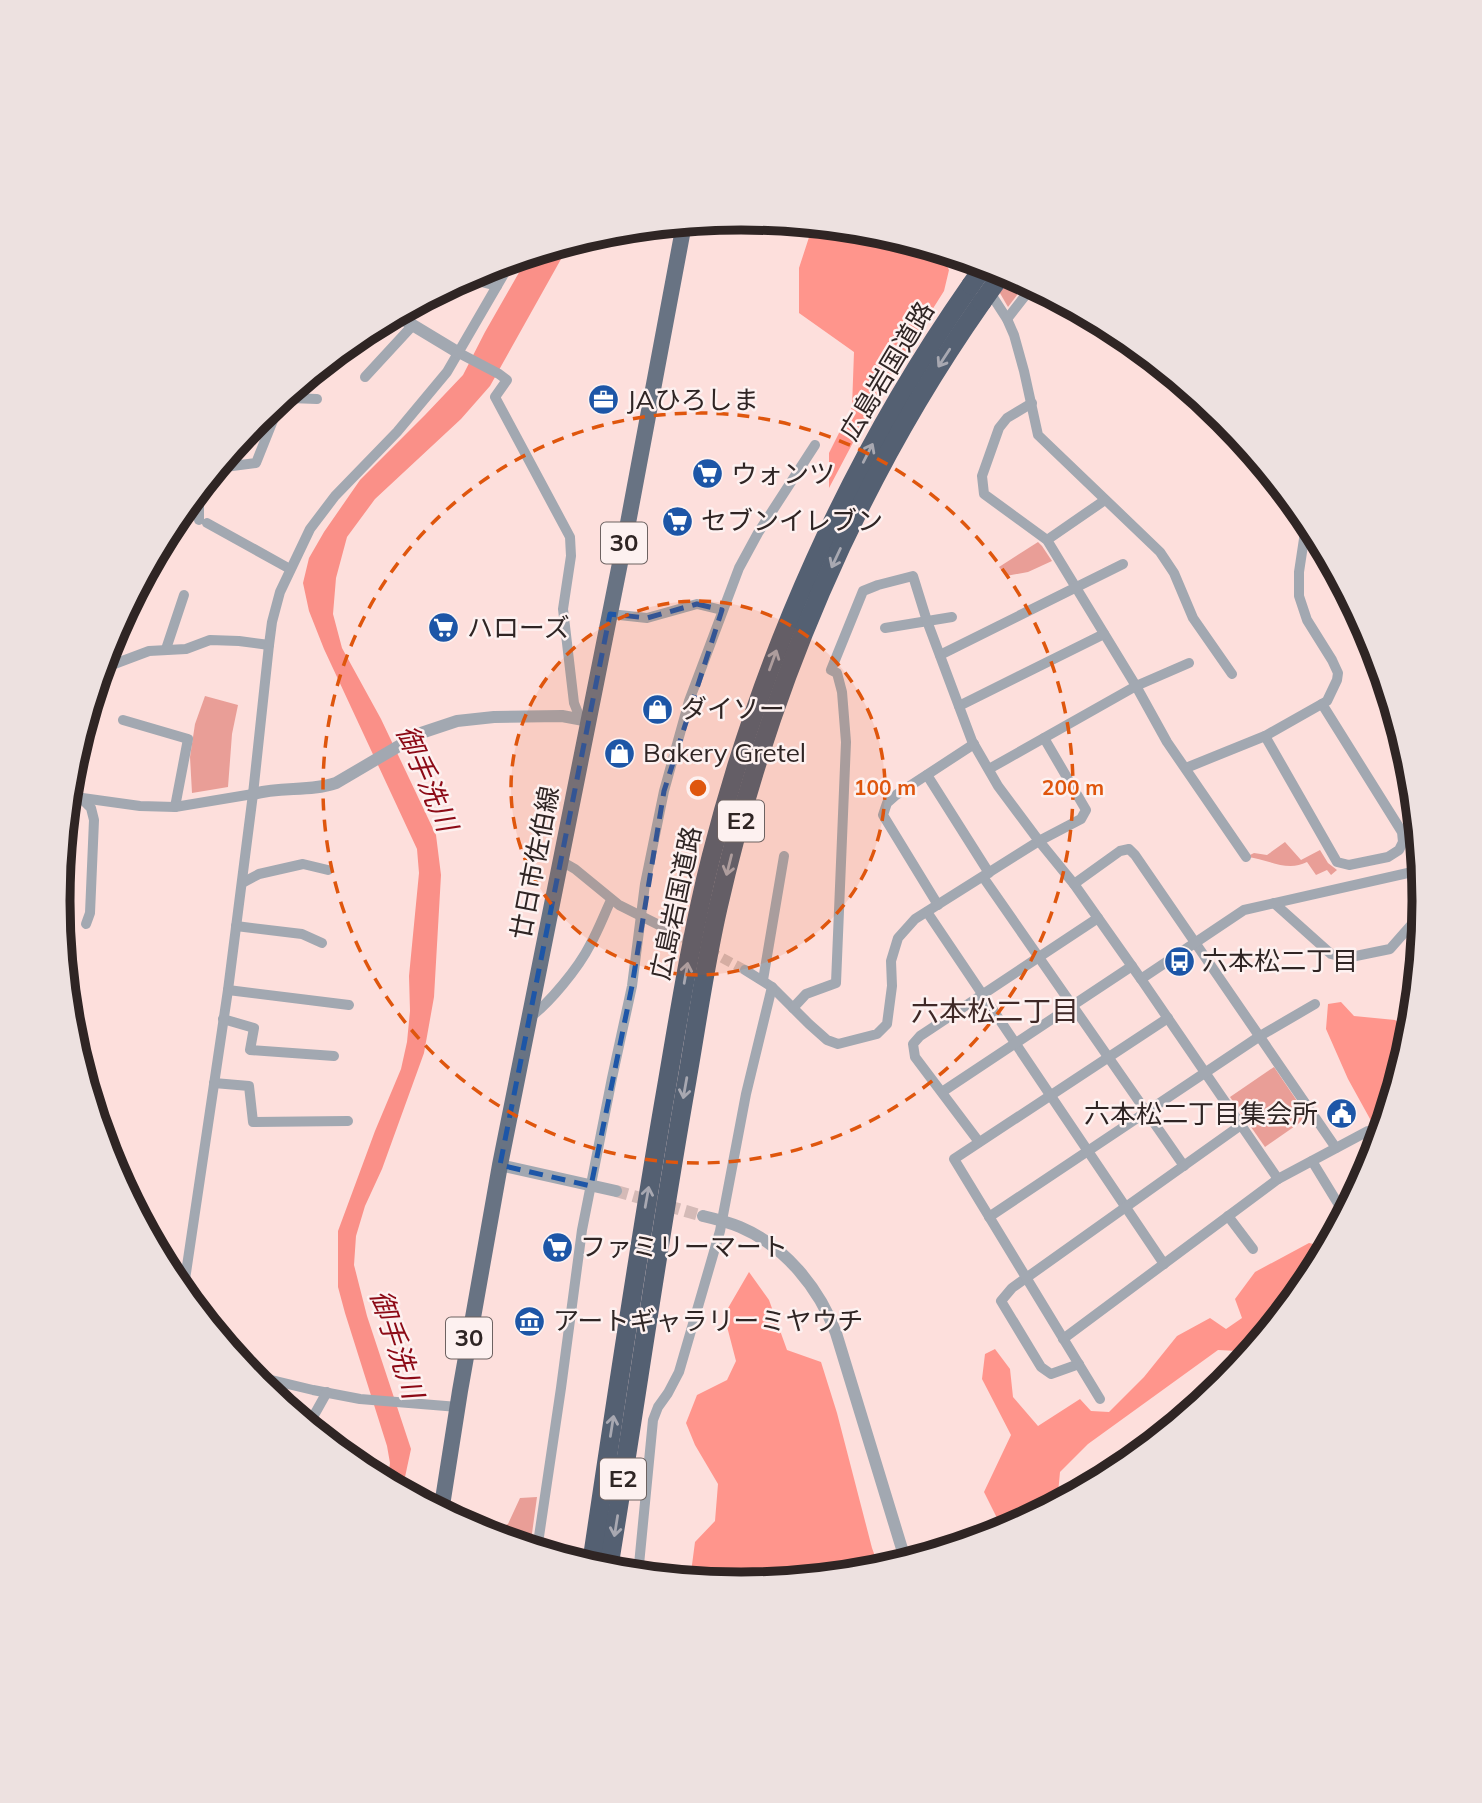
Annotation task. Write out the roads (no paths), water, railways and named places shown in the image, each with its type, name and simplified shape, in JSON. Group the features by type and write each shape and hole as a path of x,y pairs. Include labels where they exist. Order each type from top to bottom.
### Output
{"highway":[{"name":"広島岩国道路","path":"610,1560 661,1223 717,910 744,807 794,657 836,559 976,293 982,276"},
{"name":"広島岩国道路","path":"593,1556 643,1220 689,959 712,854 741,751 797,600 836,515 891,408 926,351 976,293 993,280"}],"main road":[{"name":"廿日市佐伯線","path":"442,1502 500,1165 561,861 584,720 610,614 682,233"}],"street":[{"path":"185,1277 228,990 272,622 280,592 310,529 335,496 397,432 463,355 504,274"},
{"path":"979,275 1007,318 1021,359 1038,435 1160,552 1174,573 1193,618 1232,674"},
{"path":"483,282 497,286"},
{"path":"1007,318 1026,295"},
{"path":"405,321 507,380 495,397 570,537 571,556 563,609 574,703 584,720"},
{"path":"365,377 413,326"},
{"path":"298,398 317,399"},
{"path":"1032,403 1007,418 999,428 982,476 984,494 1047,540 1167,742 1246,857"},
{"path":"231,466 256,463 272,422"},
{"path":"538,1541 582,1230 632,986 645,884 664,791 690,701 739,568 814,445"},
{"path":"1047,540 1105,500"},
{"path":"201,504 203,521 290,569"},
{"path":"1186,768 1265,736 1328,701 1338,673 1307,620 1299,596 1299,572 1304,537"},
{"path":"940,654 1123,564"},
{"path":"793,1008 806,994 836,983 846,742 842,692 837,673 831,670 863,591 913,576 926,621 974,744 998,786 1074,884 1278,1179"},
{"path":"166,649 184,595"},
{"path":"610,614 647,618 697,604 722,610"},
{"path":"885,628 951,617"},
{"path":"959,706 1104,634"},
{"path":"114,664 149,651 187,649 210,640 269,645"},
{"path":"989,769 1136,687 1189,663"},
{"path":"1265,736 1337,862 1349,865 1388,857 1399,850 1403,842 1402,831 1322,704"},
{"path":"79,797 139,806 175,807 265,791 329,786 421,733 439,726 475,718 562,716 584,720"},
{"path":"123,720 188,739 175,807"},
{"path":"745,970 767,983 827,1040 838,1044 877,1034 887,1024 892,986 891,961 898,938 915,919 1040,841 1081,819 1086,810 1044,738"},
{"path":"938,905 883,815 887,803 974,744"},
{"path":"927,775 986,875 1039,957 1184,1166"},
{"path":"78,799 91,808 94,820 90,913 86,925"},
{"path":"1074,884 1120,851 1129,849 1142,864 1336,1148"},
{"path":"639,1565 653,1420 679,1373 720,1231 767,983 785,856"},
{"path":"561,861 576,870 611,900 669,930"},
{"path":"242,883 259,874 303,864 328,870"},
{"path":"1141,979 1244,910 1411,872"},
{"path":"529,1018 546,1004 586,952 611,900"},
{"path":"1274,903 1331,954 1346,958 1390,949 1411,925"},
{"path":"927,912 1164,1264"},
{"path":"979,1142 915,1057 913,1044 920,1036 1098,918"},
{"path":"236,926 302,934 322,943"},
{"path":"942,1093 1132,966"},
{"path":"228,990 349,1005"},
{"path":"989,1217 1260,1035 1315,1004"},
{"path":"1100,1399 954,1159 1168,1018"},
{"path":"223,1019 254,1028 250,1050 334,1056"},
{"path":"214,1083 249,1086 253,1122 348,1121"},
{"path":"1079,1364 1051,1374 1041,1367 1001,1301 1026,1278 1241,1125"},
{"path":"1063,1339 1278,1179 1368,1131"},
{"path":"1312,1161 1339,1205"},
{"path":"500,1165 615,1191"},
{"path":"703,1216 741,1227 771,1246 807,1279 824,1304 836,1333 903,1553"},
{"path":"1228,1216 1253,1250"},
{"path":"270,1379 363,1399 458,1407"},
{"path":"313,1418 327,1392"}],"tunnel":[{"path":"669,930 745,970"},
{"path":"616,1191 703,1216"}],"place":[{"name":"JAひろしま","path":"604,400"},
{"name":"ウォンツ","path":"708,474"},
{"name":"セブンイレブン","path":"678,521"},
{"name":"ハローズ","path":"444,628"},
{"name":"ダイソー","path":"658,709"},
{"name":"Bakery Gretel","path":"620,753"},
{"name":"六本松二丁目","path":"1179,961"},
{"name":"六本松二丁目集会所","path":"1341,1114"},
{"name":"ファミリーマート","path":"557,1247"},
{"name":"アートギャラリーミヤウチ","path":"530,1321"}],"district":[{"name":"六本松二丁目","path":"995,1011"}],"water label":[{"name":"御手洗川","path":"427,778"},
{"name":"御手洗川","path":"397,1344"}]}
